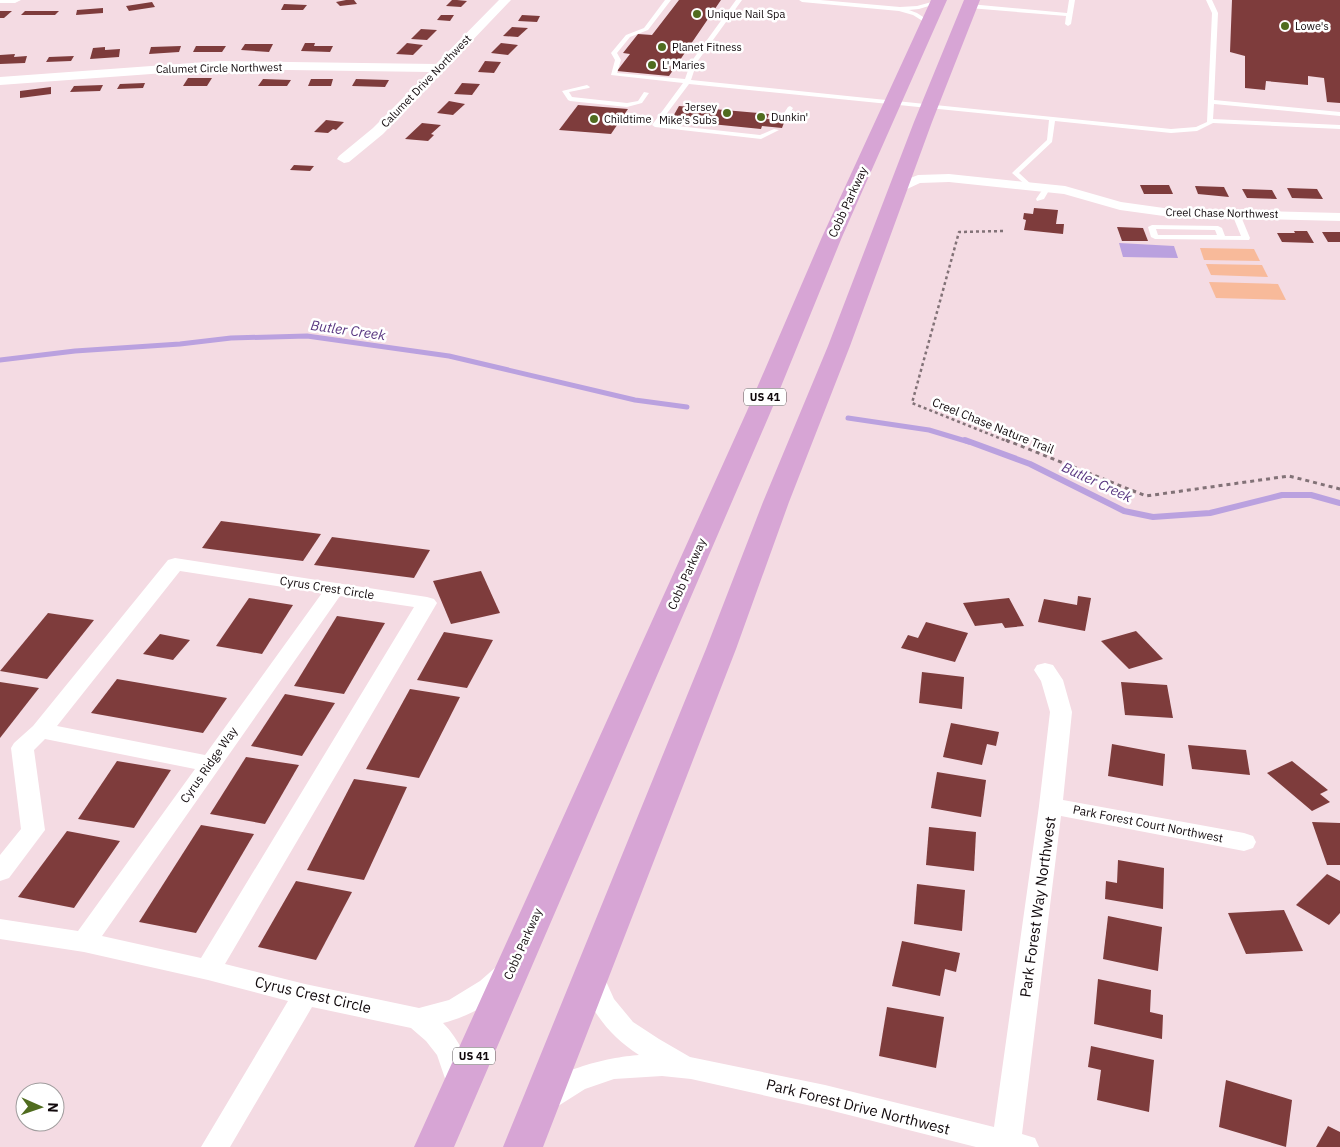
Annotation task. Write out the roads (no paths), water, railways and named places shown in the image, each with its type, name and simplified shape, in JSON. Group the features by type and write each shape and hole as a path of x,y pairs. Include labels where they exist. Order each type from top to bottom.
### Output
{"main road":[{"path":"523,1147 721,649 971,3"},
{"name":"Cobb Parkway","path":"434,1147 759,411 832,237 936,8"}],"street":[{"path":"0,0 14,0"},
{"name":"Calumet Drive Northwest","path":"344,159 378,131 505,0"},
{"name":"Calumet Circle Northwest","path":"0,81 220,65 439,68"},
{"name":"Creel Chase Northwest","path":"900,187 918,180 934,178 1028,185 1043,193 1065,190 1120,206 1171,213 1340,216"},
{"name":"Cyrus Crest Circle","path":"0,872 33,830 22,748 41,731 175,564 427,604 208,970"},
{"name":"Cyrus Ridge Way","path":"84,942 334,590"},
{"name":"Park Forest Way Northwest","path":"1013,1145 1061,712 1052,680 1045,670"},
{"path":"41,731 210,764"},
{"name":"Park Forest Court Northwest","path":"1051,806 1244,842"},
{"name":"Cyrus Crest Circle","path":"0,929 84,942 208,970 305,995 419,1019 434,1030 446,1045 453,1058 460,1088"},
{"name":"Cyrus Crest Circle","path":"419,1019 457,1009 489,988 514,966"},
{"name":"Park Forest Drive Northwest","path":"591,975 599,999 615,1022 652,1048 691,1068"},
{"path":"216,1147 305,995"},
{"name":"Park Forest Drive Northwest","path":"540,1104 575,1081 614,1068 662,1064 691,1068 825,1097 1013,1145"}],"lane":[{"path":"668,0 646,29 628,36 614,53 618,60 613,74 929,108 1171,131 1197,129 1208,125 1210,121 1215,13 1209,0"},
{"path":"739,0 694,62 687,82 655,125 761,136 776,130"},
{"path":"802,0 900,9 936,8"},
{"path":"1068,24 1072,0"},
{"path":"971,3 1070,15"},
{"path":"900,9 915,14 936,8"},
{"path":"587,87 565,91 570,99 627,105 640,102 646,93"},
{"path":"1211,102 1340,114"},
{"path":"782,119 790,108"},
{"path":"1028,185 1015,173 1050,141 1052,120"},
{"path":"1210,121 1340,128"},
{"path":"1222,238 1218,228 1152,227 1155,237 1222,238 1246,238 1236,214"}],"waterway":[{"name":"Butler Creek","path":"0,360 75,351 180,344 231,338 307,336 449,356 635,400 687,407"},
{"name":"Butler Creek","path":"848,418 929,430 969,442"},
{"name":"Butler Creek","path":"965,440 1030,464 1124,511 1153,517 1210,513 1282,495 1311,495 1340,503"}],"place":[{"name":"Unique Nail Spa","path":"697,14"},
{"name":"Lowe's","path":"1285,26"},
{"name":"Planet Fitness","path":"662,47"},
{"name":"L' Maries","path":"652,65"},
{"name":"Jersey Mike's Subs","path":"727,113"},
{"name":"Dunkin'","path":"761,117"},
{"name":"Childtime","path":"594,119"}]}
